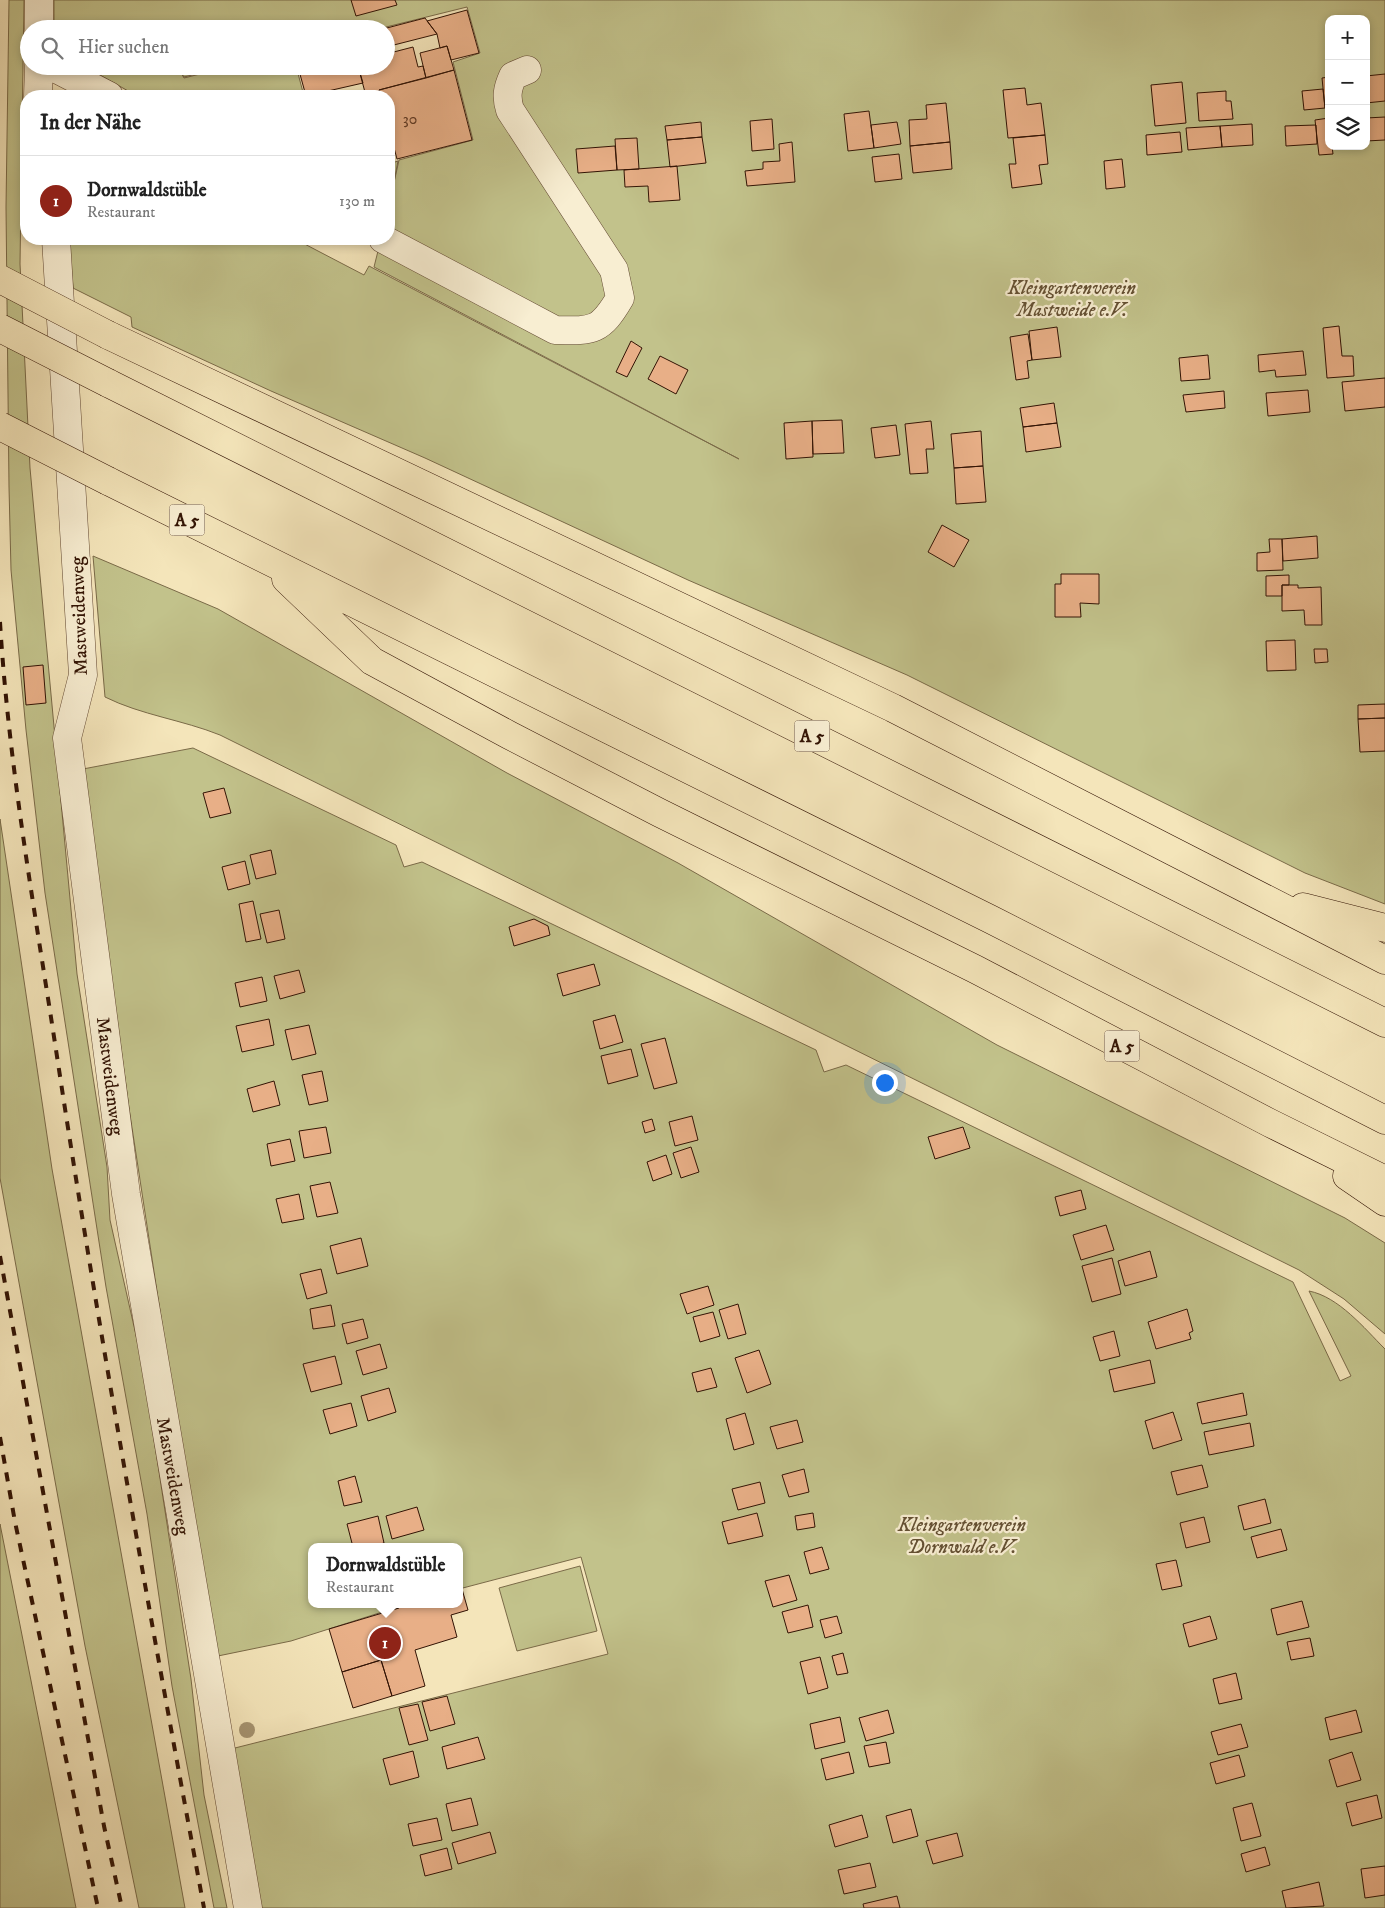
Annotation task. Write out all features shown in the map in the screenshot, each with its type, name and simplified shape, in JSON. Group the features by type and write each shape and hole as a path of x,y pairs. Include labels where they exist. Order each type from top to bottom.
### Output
{"highway":[{"path":"0,279 108,335 893,708 1251,894 1385,960"},
{"name":"A 5","path":"0,328 1385,1023"},
{"name":"A 5","path":"0,426 990,919 1385,1120"},
{"name":"A 5","path":"265,559 372,660 509,736 975,969 1270,1123 1385,1180"},
{"path":"1251,894 1385,928"},
{"path":"1270,1123 1385,1202"}],"lane":[{"path":"39,0 39,20"},
{"path":"394,245 555,330 587,331 607,320 620,298 614,270 510,110 506,99 508,87 513,76 527,70"},
{"path":"38,90 39,75"},
{"path":"68,75 97,90"},
{"name":"Mastweidenweg","path":"56,245 83,675 66,738 126,1194 248,1908"}],"green space":[{"path":"9,0 24,0 24,20 20,20 20,75 23,75 23,90 20,90 20,264 30,468 77,974 107,1167 110,1220 142,1362 191,1679 204,1795 227,1908 214,1908 172,1686 147,1514 106,1287 45,893 26,730 11,570 6,207"},
{"name":"Kleingartenverein Mastweide e.V.","path":"54,0 1385,0 1385,904 1305,873 907,675 688,580 425,458 271,391 132,327 131,317 73,288 71,265 65,245 306,245 364,275 369,266 739,459 374,267 380,245 395,245 395,178 399,160 473,140 453,62 480,53 467,7 395,25 395,20 54,20"},
{"path":"100,75 182,75 184,78 196,75 298,75 302,90 126,90"},
{"name":"Kleingartenverein Mastweide e.V.","path":"398,161 395,177 395,162"},
{"path":"93,556 218,609 507,773 678,863 997,1045 1345,1218 1385,1243 1385,1334 1344,1299 1299,1270 220,735 133,708 105,697"},
{"name":"Kleingartenverein Dornwald e.V.","path":"193,748 396,845 404,867 422,862 816,1050 824,1072 846,1065 1293,1282 1340,1381 1351,1376 1309,1291 1320,1294 1341,1306 1385,1349 1385,1908 261,1908 231,1749 608,1654 581,1557 463,1588 463,1543 308,1543 308,1608 395,1608 291,1641 213,1657 129,1108 83,769"},
{"path":"0,819 52,1169 185,1908 139,1908 85,1646 0,1178"},
{"path":"0,1524 76,1908 0,1908"},
{"path":"580,1566 597,1631 517,1651 499,1588"}],"building":[{"path":"351,0 395,0 397,5 356,16"},
{"path":"467,10 479,53 451,60 447,46 440,48 437,34 427,21"},
{"path":"425,18 437,34 395,45 395,26"},
{"path":"447,46 454,70 426,78 420,53"},
{"path":"413,47 418,67 423,66 426,78 379,90 364,90 360,75 395,75 395,52"},
{"path":"454,70 472,140 397,159 395,152 395,90 379,90"},
{"path":"1385,74 1385,101 1370,103 1370,76"},
{"path":"300,75 361,75 363,83 332,90 304,90"},
{"path":"1322,78 1325,78 1325,108"},
{"path":"1182,82 1186,123 1155,126 1151,85"},
{"path":"1025,88 1027,105 1041,103 1045,135 1008,138 1003,90"},
{"path":"1323,89 1325,108 1304,110 1302,91"},
{"path":"1226,91 1226,101 1231,101 1233,119 1199,121 1197,93"},
{"path":"946,103 950,142 910,146 909,120 927,119 926,105"},
{"path":"869,111 874,148 848,151 844,114"},
{"path":"1385,117 1385,140 1370,141 1370,118"},
{"path":"772,119 774,149 752,151 750,121"},
{"path":"1325,119 1325,150 1332,150 1333,154 1319,155 1315,120"},
{"path":"701,122 702,137 667,140 665,126"},
{"path":"897,122 901,144 874,148 871,125"},
{"path":"1252,124 1253,145 1222,147 1220,126"},
{"path":"1316,125 1317,144 1286,146 1285,126"},
{"path":"1220,126 1222,147 1188,150 1186,128"},
{"path":"1180,132 1182,152 1147,155 1146,135"},
{"path":"1045,135 1048,164 1039,165 1042,184 1012,188 1009,164 1016,164 1013,138"},
{"path":"702,137 706,163 670,167 667,140"},
{"path":"637,138 639,169 617,170 615,139"},
{"path":"792,142 795,182 747,186 745,171 763,169 763,162 780,161 779,144"},
{"path":"950,142 952,169 913,173 910,146"},
{"path":"615,146 617,170 578,173 576,149"},
{"path":"899,154 902,179 875,182 872,157"},
{"path":"1122,159 1125,187 1106,189 1104,161"},
{"path":"677,166 680,200 649,202 648,186 625,187 624,170"},
{"path":"1339,326 1342,356 1353,356 1354,376 1327,378 1323,328"},
{"path":"1057,327 1061,357 1032,360 1029,331"},
{"path":"1028,334 1032,360 1027,361 1029,378 1016,380 1010,337"},
{"path":"631,341 642,348 627,377 616,372"},
{"path":"1303,351 1306,375 1276,377 1275,370 1259,372 1258,355"},
{"path":"1208,355 1210,379 1181,381 1179,358"},
{"path":"660,356 688,370 676,394 648,379"},
{"path":"1385,378 1385,407 1345,411 1342,382"},
{"path":"1308,390 1310,412 1268,416 1266,393"},
{"path":"1224,391 1225,408 1186,412 1183,395"},
{"path":"1054,403 1057,423 1023,427 1020,408"},
{"path":"842,420 844,453 813,454 812,421"},
{"path":"812,421 813,457 786,459 784,423"},
{"path":"931,421 934,449 926,449 928,473 910,474 905,424"},
{"path":"1057,423 1061,447 1026,452 1023,427"},
{"path":"896,425 900,455 875,458 871,428"},
{"path":"981,431 983,466 954,468 951,434"},
{"path":"983,466 986,502 956,504 954,468"},
{"path":"942,525 969,540 954,567 928,552"},
{"path":"1317,536 1318,558 1283,561 1282,539"},
{"path":"1269,539 1282,539 1283,570 1257,571 1257,553 1270,552"},
{"path":"1061,574 1099,574 1099,604 1080,603 1081,617 1055,617 1055,584 1061,584"},
{"path":"1289,575 1289,585 1282,585 1282,596 1266,596 1266,576"},
{"path":"1282,585 1298,585 1298,588 1321,587 1322,625 1305,625 1304,610 1282,611"},
{"path":"1295,640 1296,670 1267,671 1266,641"},
{"path":"1314,649 1327,649 1328,662 1315,663"},
{"path":"43,665 46,703 26,705 23,667"},
{"path":"1385,704 1385,718 1358,719 1358,705"},
{"path":"1385,718 1385,751 1360,752 1358,719"},
{"path":"224,788 231,813 210,818 203,793"},
{"path":"271,850 276,874 256,879 250,855"},
{"path":"245,861 250,884 228,890 222,867"},
{"path":"253,901 261,939 246,942 239,904"},
{"path":"279,910 285,939 267,943 260,914"},
{"path":"534,919 548,926 550,935 514,946 509,927"},
{"path":"594,964 600,985 563,996 557,974"},
{"path":"299,970 305,992 280,999 274,976"},
{"path":"262,977 267,1001 240,1007 235,983"},
{"path":"615,1015 623,1042 600,1049 593,1021"},
{"path":"269,1019 274,1045 242,1052 236,1026"},
{"path":"309,1025 316,1054 292,1060 285,1030"},
{"path":"665,1038 677,1083 654,1089 641,1044"},
{"path":"631,1049 638,1076 608,1084 601,1056"},
{"path":"322,1071 328,1101 309,1105 302,1075"},
{"path":"274,1081 280,1105 253,1112 247,1089"},
{"path":"692,1116 698,1140 675,1146 669,1122"},
{"path":"652,1119 655,1130 645,1133 642,1122"},
{"path":"326,1127 331,1153 304,1158 299,1131"},
{"path":"963,1127 970,1148 935,1159 928,1137"},
{"path":"290,1139 295,1161 271,1166 267,1144"},
{"path":"691,1147 699,1172 681,1178 673,1153"},
{"path":"666,1155 672,1174 653,1181 647,1162"},
{"path":"330,1182 338,1213 317,1217 310,1186"},
{"path":"1081,1190 1086,1209 1060,1216 1055,1197"},
{"path":"299,1194 304,1219 282,1223 276,1199"},
{"path":"1106,1225 1114,1250 1081,1260 1073,1235"},
{"path":"361,1238 368,1266 337,1274 330,1246"},
{"path":"1150,1251 1157,1277 1125,1286 1118,1261"},
{"path":"1112,1258 1121,1294 1092,1302 1082,1266"},
{"path":"321,1269 327,1293 307,1299 300,1274"},
{"path":"708,1286 714,1305 687,1314 680,1294"},
{"path":"738,1304 746,1334 728,1339 719,1310"},
{"path":"331,1305 335,1326 313,1329 310,1309"},
{"path":"1187,1309 1193,1331 1189,1333 1191,1339 1156,1349 1148,1322"},
{"path":"713,1312 720,1336 700,1342 693,1317"},
{"path":"363,1319 368,1338 347,1344 342,1324"},
{"path":"1114,1331 1120,1356 1100,1361 1093,1337"},
{"path":"380,1344 387,1368 363,1375 356,1351"},
{"path":"759,1350 771,1384 747,1393 735,1358"},
{"path":"335,1356 342,1384 311,1392 303,1364"},
{"path":"1150,1360 1155,1383 1114,1392 1109,1370"},
{"path":"711,1368 717,1387 697,1392 692,1373"},
{"path":"389,1388 396,1412 368,1421 361,1396"},
{"path":"1243,1393 1247,1415 1202,1424 1197,1403"},
{"path":"351,1403 357,1426 330,1434 323,1410"},
{"path":"1173,1412 1182,1440 1153,1449 1145,1421"},
{"path":"745,1413 754,1444 734,1450 726,1419"},
{"path":"797,1420 803,1442 777,1449 770,1427"},
{"path":"1250,1423 1254,1446 1209,1455 1204,1432"},
{"path":"1202,1465 1208,1487 1177,1495 1171,1472"},
{"path":"804,1469 809,1492 789,1497 782,1475"},
{"path":"355,1476 362,1502 344,1506 338,1481"},
{"path":"760,1482 765,1503 738,1510 732,1489"},
{"path":"1265,1499 1271,1523 1244,1530 1238,1506"},
{"path":"417,1507 424,1530 392,1539 386,1516"},
{"path":"757,1513 763,1536 728,1544 722,1522"},
{"path":"813,1513 815,1527 797,1530 795,1516"},
{"path":"378,1516 384,1543 352,1543 347,1524"},
{"path":"1204,1517 1210,1542 1186,1548 1180,1523"},
{"path":"1281,1529 1287,1550 1257,1558 1251,1537"},
{"path":"822,1547 829,1569 810,1574 804,1552"},
{"path":"1176,1560 1182,1586 1162,1590 1156,1564"},
{"path":"789,1575 797,1600 773,1607 765,1581"},
{"path":"463,1592 468,1610 451,1615 457,1637 415,1650 425,1686 392,1696 381,1660 342,1672 329,1629 399,1608 463,1608"},
{"path":"1302,1601 1309,1627 1277,1635 1271,1609"},
{"path":"808,1605 813,1627 788,1633 782,1612"},
{"path":"837,1616 842,1633 825,1638 820,1620"},
{"path":"1210,1616 1217,1639 1189,1647 1183,1624"},
{"path":"1310,1638 1314,1656 1291,1660 1287,1642"},
{"path":"843,1653 848,1673 837,1675 832,1656"},
{"path":"820,1657 828,1688 808,1694 800,1662"},
{"path":"381,1660 392,1696 353,1708 342,1672"},
{"path":"1236,1673 1242,1699 1219,1704 1213,1679"},
{"path":"447,1696 455,1724 430,1731 422,1702"},
{"path":"418,1704 428,1740 409,1745 399,1708"},
{"path":"888,1710 894,1733 866,1741 859,1718"},
{"path":"1356,1710 1362,1732 1330,1740 1325,1718"},
{"path":"840,1717 845,1742 815,1749 810,1724"},
{"path":"1241,1724 1248,1747 1218,1755 1211,1732"},
{"path":"478,1737 485,1759 447,1769 442,1747"},
{"path":"886,1742 890,1763 869,1767 864,1746"},
{"path":"413,1751 419,1777 390,1785 383,1759"},
{"path":"849,1752 854,1773 826,1780 821,1759"},
{"path":"1352,1752 1361,1780 1337,1787 1329,1760"},
{"path":"1239,1755 1245,1776 1216,1784 1210,1763"},
{"path":"1377,1795 1382,1818 1352,1826 1346,1803"},
{"path":"471,1798 478,1825 452,1831 446,1804"},
{"path":"1252,1803 1261,1836 1241,1841 1233,1808"},
{"path":"911,1809 918,1836 893,1843 886,1816"},
{"path":"862,1815 868,1837 835,1847 829,1825"},
{"path":"437,1818 442,1840 413,1846 408,1824"},
{"path":"490,1832 496,1853 458,1864 452,1843"},
{"path":"957,1833 963,1856 933,1864 926,1841"},
{"path":"1265,1847 1270,1865 1246,1872 1241,1854"},
{"path":"447,1848 452,1869 425,1876 420,1855"},
{"path":"870,1863 876,1887 844,1894 838,1870"},
{"path":"1385,1866 1385,1895 1365,1898 1361,1869"},
{"path":"1319,1882 1324,1906 1286,1908 1282,1891"},
{"path":"897,1896 900,1908 864,1908 863,1904"}],"railway":[{"path":"0,622 4,677 17,788 74,1169 165,1697 204,1908"},
{"path":"0,1256 104,1826 122,1908"},
{"path":"0,1437 15,1522 98,1908"}],"place":[{"name":"Dornwaldstüble","path":"385,1643"}]}
